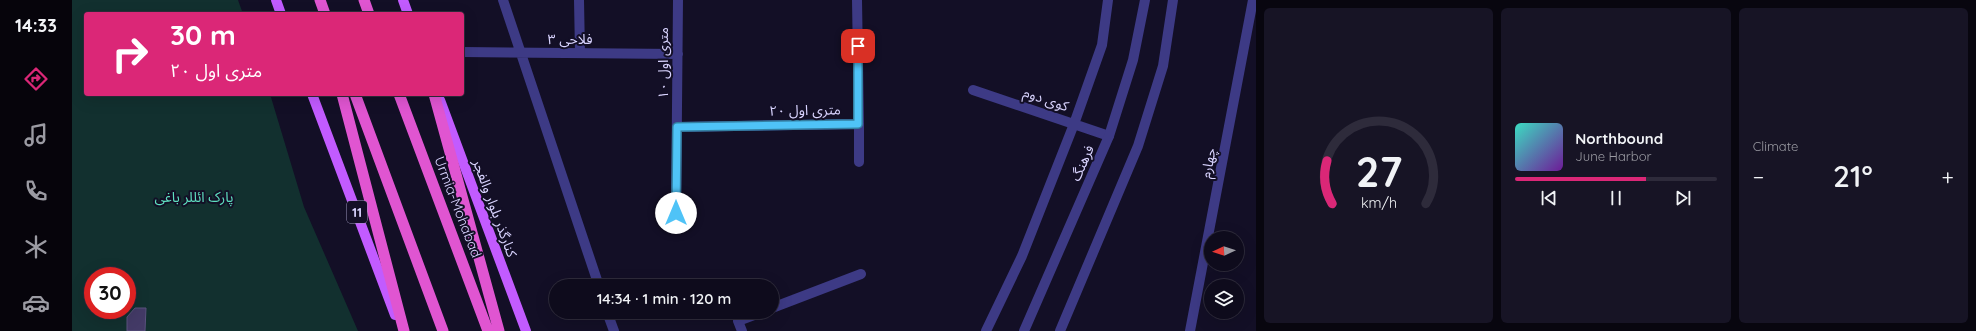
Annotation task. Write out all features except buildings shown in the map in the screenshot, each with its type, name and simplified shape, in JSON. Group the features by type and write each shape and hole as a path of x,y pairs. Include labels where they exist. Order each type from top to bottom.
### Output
{"highway":[{"path":"318,0 321,12"},
{"path":"318,0 324,12"},
{"path":"364,0 368,12"},
{"path":"343,96 403,331"},
{"path":"356,96 443,331"},
{"name":"Urmia-Mohabad","path":"400,96 488,331"},
{"path":"435,96 499,331"}],"main road":[{"path":"276,0 280,12"},
{"path":"403,0 407,12"},
{"name":"11","path":"313,96 403,331"},
{"name":"کنارگذر بلوار والفجر","path":"439,96 526,331"}],"street":[{"path":"503,0 597,279"},
{"path":"579,0 580,53"},
{"name":"۱۰ متری اول","path":"676,213 678,0"},
{"name":"۲۰ متری اول","path":"677,127 858,124 857,0"},
{"path":"986,331 1022,256 1074,124 1102,45 1108,0"},
{"name":"فرهنگ","path":"1024,331 1109,136 1133,60 1145,0"},
{"path":"1060,331 1138,146 1163,66 1174,0"},
{"name":"چهارم","path":"1190,331 1253,0"},
{"name":"فلاحی ۳","path":"464,52 678,54"},
{"name":"کوی دوم","path":"973,90 1109,136"},
{"path":"858,124 859,162"},
{"path":"779,305 861,274"},
{"path":"610,319 614,331"},
{"path":"742,331 738,321 743,319"}],"green space":[{"name":"پارک ائللر باغی","path":"72,0 238,0 242,12 84,12 84,96 271,96 304,207 358,331 72,331"}],"route":[{"path":"676,213 677,127 858,124 858,46"}]}
